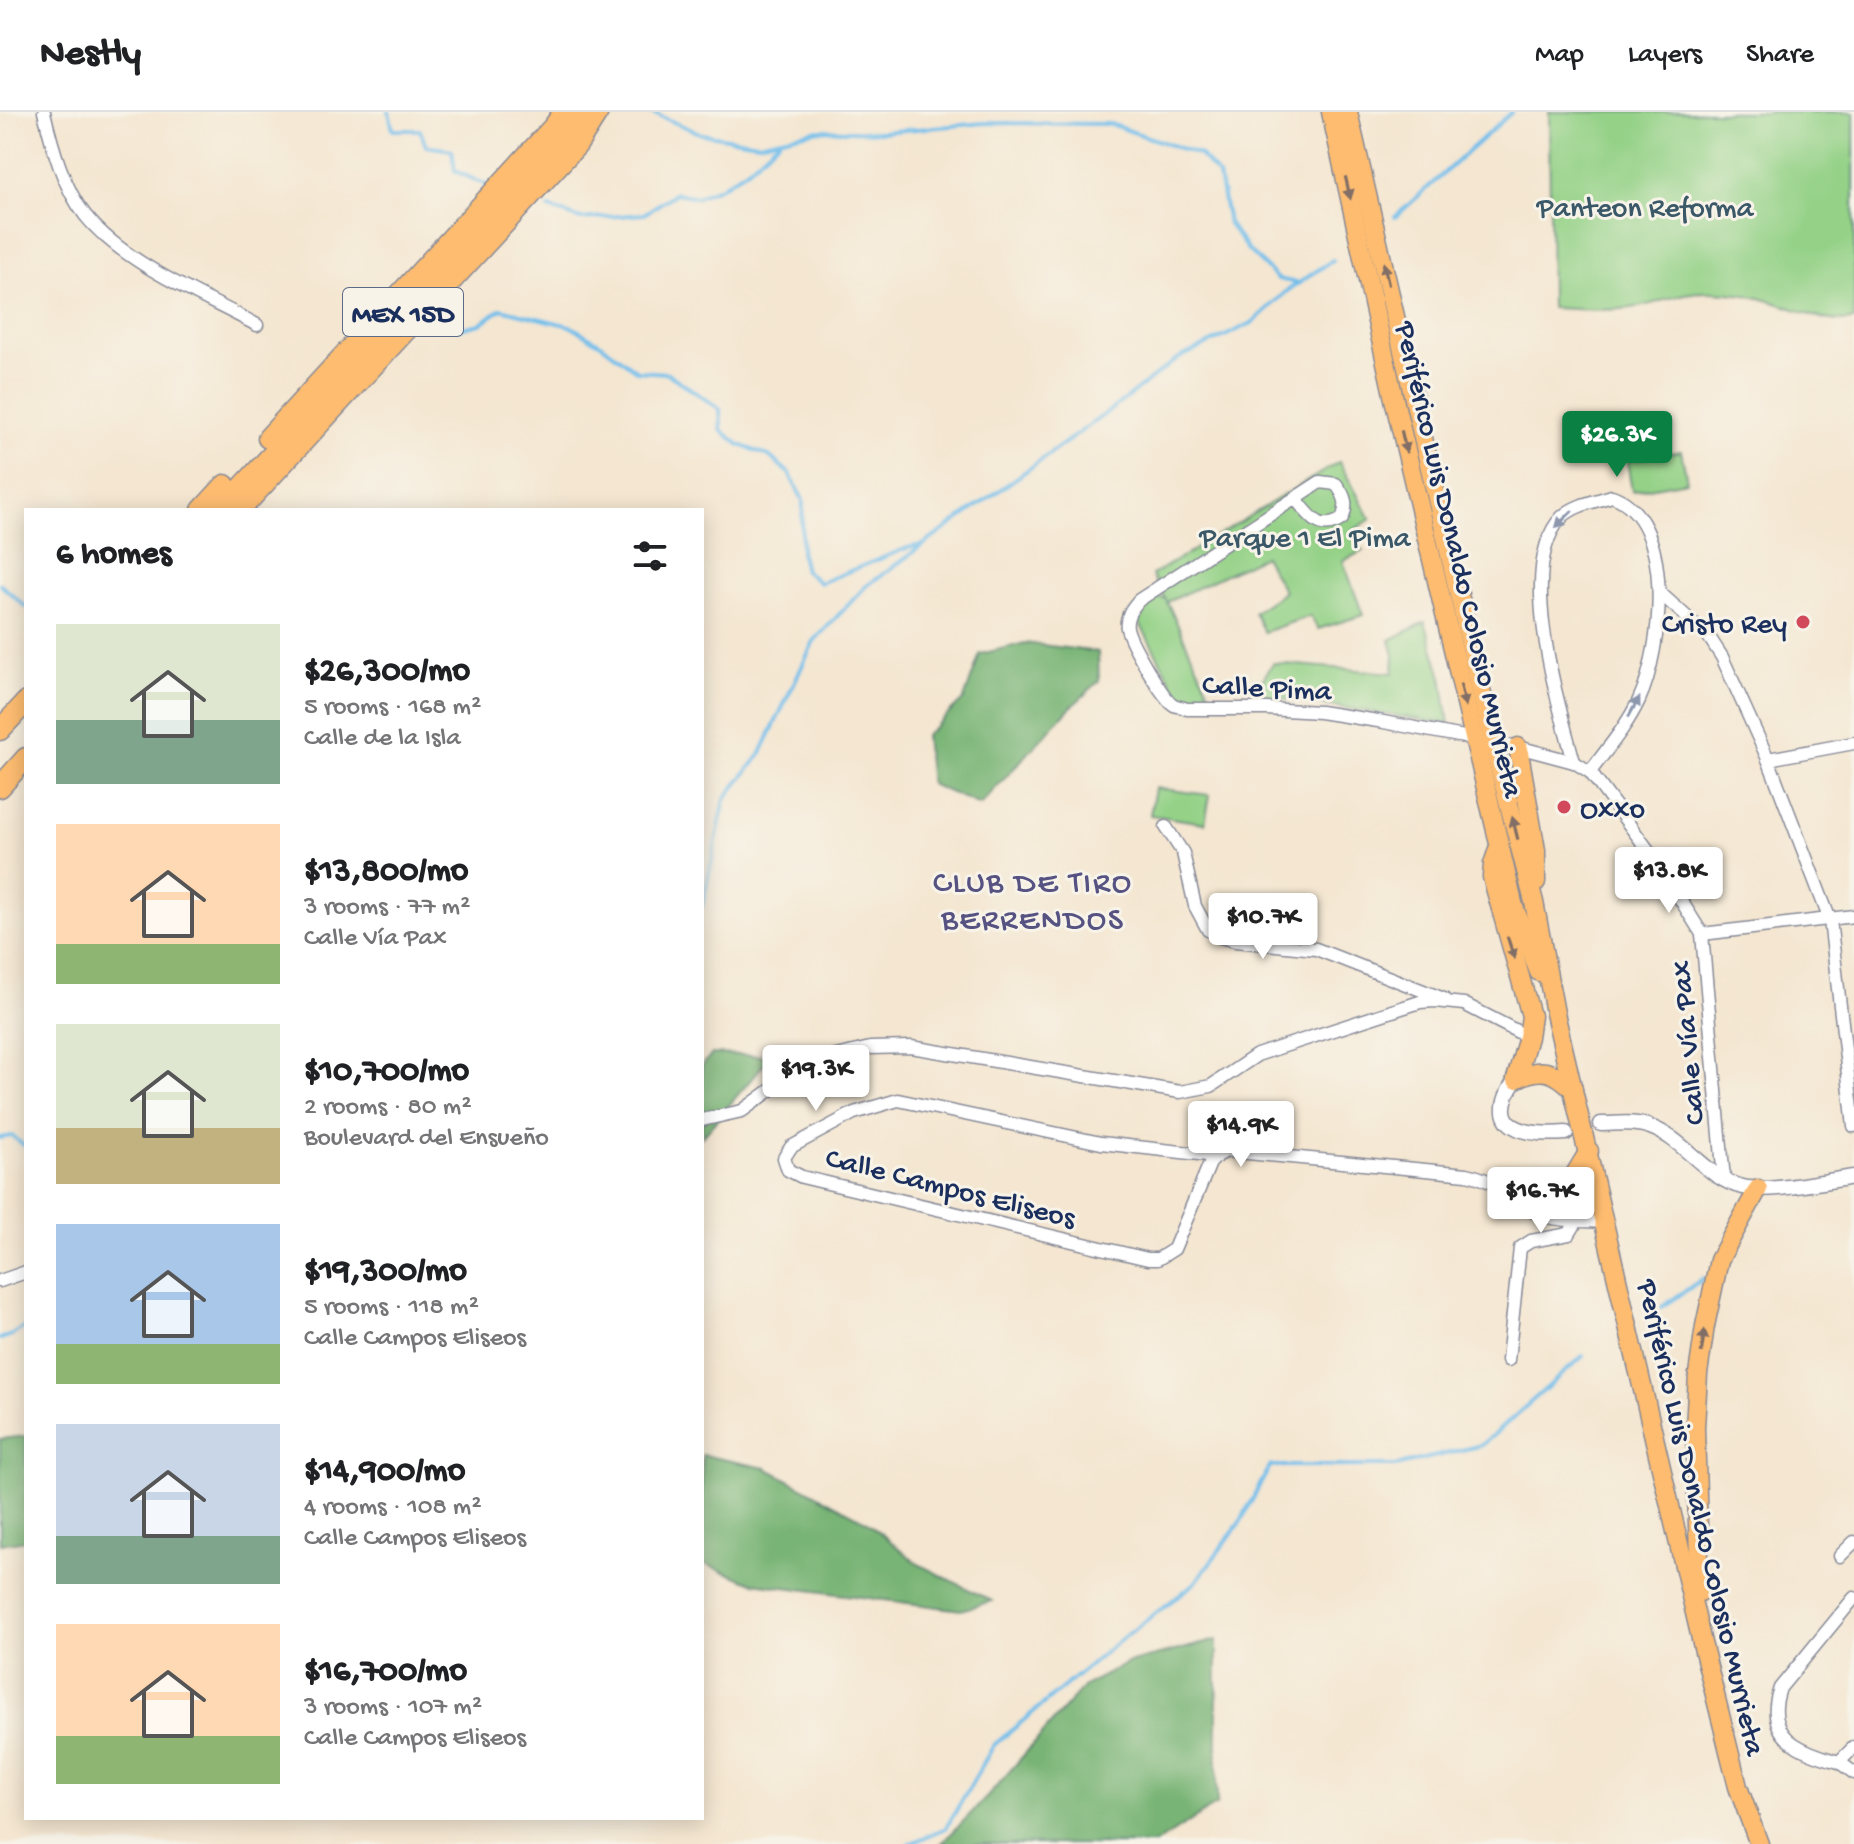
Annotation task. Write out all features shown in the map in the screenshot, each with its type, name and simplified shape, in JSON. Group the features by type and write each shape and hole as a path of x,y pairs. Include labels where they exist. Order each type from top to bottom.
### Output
{"highway":[{"name":"MEX 15D","path":"204,508 564,112"},
{"name":"MEX 15D","path":"223,508 561,142 582,112"},
{"name":"MEX 15D","path":"242,508 577,145 598,112"},
{"name":"MEX 15D","path":"256,508 584,150 609,112"},
{"path":"0,730 24,704"},
{"path":"0,748 24,722"},
{"path":"0,771 24,745"},
{"path":"0,787 24,760"}],"main road":[{"name":"Periférico Luis Donaldo Colosio Murrieta","path":"1331,112 1514,907 1555,1013"},
{"name":"Periférico Luis Donaldo Colosio Murrieta","path":"1348,112 1493,742 1534,902 1555,1013 1702,1643 1738,1787 1759,1844"},
{"path":"1514,907 1534,902 1536,850 1518,747"},
{"path":"1499,846 1492,877 1530,1006 1531,1022 1516,1079"},
{"path":"1516,1079 1534,1071 1550,1071 1573,1090"},
{"path":"1534,1204 1569,1184 1589,1151"},
{"path":"1702,1643 1696,1471 1698,1374 1712,1283 1719,1260 1758,1189"}],"street":[{"path":"44,112 67,182 93,223 109,239 146,265 257,325"},
{"path":"1574,762 1545,640 1540,582 1550,538 1562,517 1584,504 1612,496 1622,499 1646,530 1656,557 1660,593 1649,672 1639,699 1623,728 1590,772"},
{"name":"Calle Pima","path":"1295,498 1131,608 1127,619 1131,639 1166,698 1175,706 1187,709 1320,712 1473,738"},
{"path":"1660,593 1716,646 1768,759 1830,920 1854,1126"},
{"name":"Calle Vía Pax","path":"1473,738 1574,762 1590,772 1657,862 1702,934 1724,1180"},
{"path":"1768,759 1854,743"},
{"path":"1166,827 1183,853 1195,906 1208,930 1235,941 1316,949 1464,1004 1528,1037"},
{"path":"1702,934 1854,916"},
{"path":"704,1120 742,1111 801,1068 870,1048 911,1047 1180,1092 1195,1090 1211,1086 1257,1055 1420,1002 1448,1000"},
{"path":"1516,1079 1503,1109 1511,1124 1518,1130 1537,1135 1566,1133"},
{"name":"Calle Campos Eliseos","path":"1217,1156 1101,1143 898,1100 854,1113 791,1147 784,1158 788,1170 802,1177 1148,1259 1158,1259 1174,1249 1210,1163 1227,1151 1467,1174 1503,1186 1534,1204 1546,1218 1605,1222"},
{"path":"1601,1124 1649,1126 1724,1180 1742,1187 1758,1189 1854,1177"},
{"path":"1534,1204 1601,1200"},
{"path":"1508,1360 1520,1248 1531,1241 1569,1234 1577,1221"},
{"path":"0,1281 24,1273"},
{"path":"1840,1556 1854,1542"},
{"path":"1854,1598 1780,1688 1776,1701 1776,1713 1785,1737 1806,1752 1839,1762 1854,1773"},
{"path":"1839,1762 1854,1747"}],"green space":[{"name":"Panteon Reforma","path":"1549,112 1854,112 1854,320 1823,319 1760,298 1719,292 1689,293 1626,309 1551,308"},
{"path":"1681,451 1687,481 1632,491 1627,461"},
{"name":"Parque 1 El Pima","path":"1339,462 1371,519 1349,533 1363,551 1343,561 1363,615 1318,629 1310,616 1264,632 1254,612 1284,592 1264,556 1167,602 1211,696 1182,701 1133,611 1159,597 1166,600 1152,575"},
{"path":"1425,622 1442,677 1449,724 1253,694 1273,663 1393,673 1394,655 1390,640"},
{"path":"1025,643 1098,652 1099,681 980,805 930,784 925,736 964,699 980,654"},
{"path":"1155,788 1210,795 1205,823 1150,815"},
{"path":"712,1054 771,1056 704,1135 704,1064"},
{"path":"24,1436 24,1540 0,1544 0,1439"},
{"path":"704,1455 766,1468 866,1521 918,1564 992,1601 961,1610 753,1583 704,1564"},
{"path":"1217,1640 1217,1804 1155,1844 941,1844 988,1796 1084,1686 1128,1663"}],"waterway":[{"path":"389,112 393,130 420,130 426,146 452,150 455,171 491,187"},
{"path":"650,112 702,134 758,143 819,130 882,132 985,123 1110,124 1200,155 1219,176 1228,223 1248,250 1278,279 1297,283"},
{"path":"1395,217 1512,112"},
{"path":"549,208 581,219 644,214 676,193 697,197 721,187 748,169 779,141"},
{"path":"704,898 725,799 760,755 814,641 865,587 1177,359 1252,323 1287,291 1333,260"},
{"path":"458,329 480,324 501,309 570,326 637,371 667,373 720,409 721,430 740,445 769,456 789,473 803,500 801,554 805,571 820,583 907,548 922,545"},
{"path":"0,584 24,605"},
{"path":"0,1138 12,1136 24,1145"},
{"path":"1662,1307 1704,1278"},
{"path":"0,1339 24,1327"},
{"path":"909,1844 946,1828 994,1745 1109,1649 1195,1583 1241,1521 1270,1466 1395,1466 1482,1445 1583,1356"}],"place":[{"name":"Cristo Rey","path":"1803,622"},
{"name":"Oxxo","path":"1564,807"}],"district":[{"name":"CLUB DE TIRO BERRENDOS","path":"1033,898"}]}
